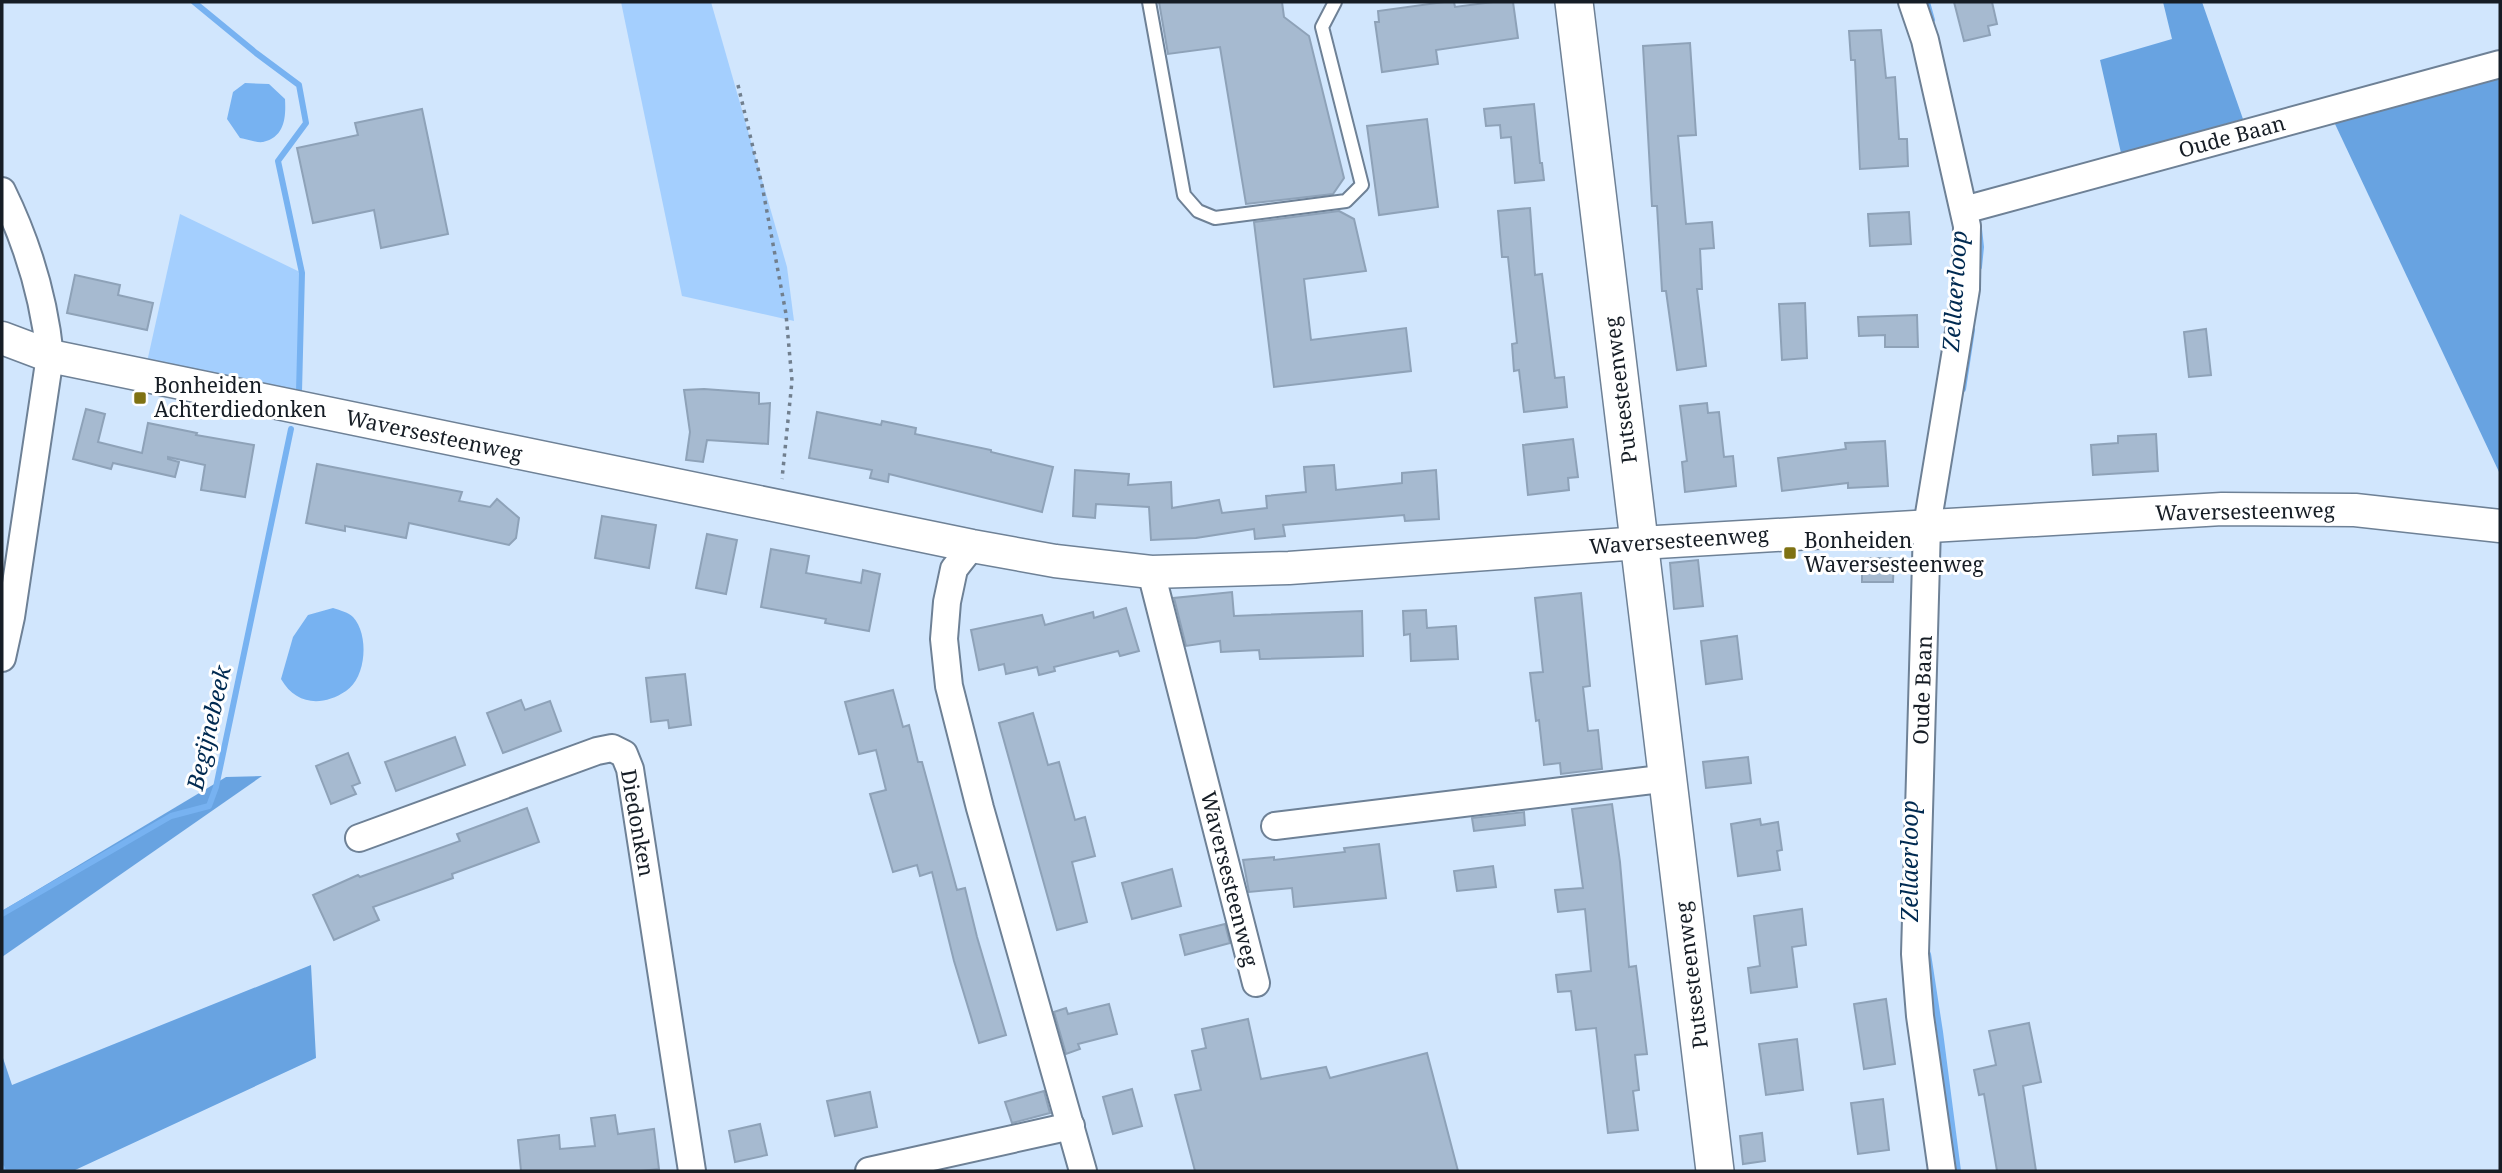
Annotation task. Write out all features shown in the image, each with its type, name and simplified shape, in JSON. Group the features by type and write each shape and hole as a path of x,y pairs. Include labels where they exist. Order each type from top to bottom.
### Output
{"main road":[{"name":"Putsesteenweg","path":"1574,2 1715,1171"}],"street":[{"name":"Oude Baan","path":"1912,2 1925,40 1967,226 1966,289 1927,526 1915,954 1920,1016 1942,1171"},
{"name":"Oude Baan","path":"1964,210 2500,64"},
{"path":"2,191 37,276 46,317 50,356 11,617 2,658"},
{"name":"Waversesteenweg","path":"2,338 50,356 513,453 972,546 1055,561 1151,572 1289,568 1640,542 2249,509 2355,510 2500,526"},
{"path":"972,546 954,569 947,602 944,639 949,686 980,808 1083,1171"},
{"name":"Waversesteenweg","path":"1151,572 1256,983"},
{"name":"Diedonken","path":"359,838 597,751 612,748 624,754 631,769 692,1171"},
{"path":"1275,826 1669,778"},
{"path":"869,1171 1071,1126"}],"lane":[{"path":"1149,2 1184,195 1198,211 1215,218 1346,201 1362,185 1322,27 1335,2"}],"path":[{"path":"738,85 762,185 781,281 789,341 792,381 778,505"}],"shaded area":[{"path":"621,2 711,2 787,267 794,321 682,296"},
{"path":"2163,2 2202,2 2243,119 2121,153 2100,60 2172,39"},
{"path":"2500,73 2500,474 2335,124 2358,112"},
{"path":"245,83 269,84 285,99 283,125 276,136 261,142 240,138 227,119 233,92"},
{"path":"180,214 302,273 299,392 147,362"},
{"path":"333,608 351,615 358,624 363,644 362,666 353,684 346,691 328,700 310,701 294,694 281,679 293,637 308,615"},
{"path":"262,776 2,957 2,911 226,777"},
{"path":"311,965 316,1058 73,1171 2,1171 2,1055 12,1085"}],"building":[{"path":"1159,2 1282,2 1284,17 1309,36 1344,178 1333,194 1246,204 1220,47 1168,54"},
{"path":"1454,2 1455,7 1513,2 1518,38 1436,50 1438,64 1382,72 1375,22 1379,22 1378,11"},
{"path":"1954,2 1992,2 1997,24 1988,26 1990,35 1964,41"},
{"path":"1881,30 1886,78 1895,77 1899,139 1907,139 1908,166 1860,169 1855,60 1851,60 1849,31"},
{"path":"1690,43 1696,135 1678,136 1686,224 1712,222 1714,248 1700,249 1702,289 1697,289 1706,366 1677,370 1666,291 1662,291 1657,206 1652,206 1643,46"},
{"path":"1534,104 1544,180 1515,183 1511,137 1501,138 1500,125 1486,126 1484,109"},
{"path":"422,109 448,234 381,248 374,210 313,223 297,148 358,135 355,123"},
{"path":"1427,119 1438,207 1379,215 1367,126"},
{"path":"1530,208 1535,275 1542,274 1555,378 1564,377 1567,407 1524,412 1519,370 1514,371 1512,344 1517,343 1508,257 1502,257 1498,211"},
{"path":"1339,211 1354,219 1366,271 1304,279 1311,340 1406,328 1411,371 1274,387 1254,222"},
{"path":"1909,212 1911,244 1870,246 1868,214"},
{"path":"75,275 120,285 118,295 153,303 147,330 67,313"},
{"path":"1805,303 1807,358 1782,360 1779,304"},
{"path":"1917,315 1918,347 1885,347 1885,335 1859,336 1858,317"},
{"path":"2206,329 2211,375 2189,377 2184,332"},
{"path":"684,390 759,393 759,404 770,403 768,444 707,440 703,462 686,460 690,432"},
{"path":"1707,403 1708,413 1719,412 1724,457 1733,456 1736,486 1685,492 1682,462 1687,461 1680,406"},
{"path":"86,409 105,414 98,442 142,453 148,423 254,445 245,497 201,490 205,465 168,457 179,462 175,477 113,463 111,469 73,459"},
{"path":"817,412 881,425 882,421 916,428 915,434 991,450 1053,467 1042,512 889,474 888,482 870,478 872,470 809,458"},
{"path":"2156,434 2158,471 2093,475 2091,445 2118,443 2118,436"},
{"path":"1573,439 1578,477 1568,478 1569,490 1528,495 1523,445"},
{"path":"1885,441 1888,486 1848,488 1848,483 1782,491 1778,458 1846,449 1845,443"},
{"path":"317,464 462,492 459,501 490,507 497,499 519,518 516,538 509,545 409,523 406,538 345,526 345,531 306,523"},
{"path":"1334,465 1336,490 1402,483 1402,473 1436,470 1439,519 1405,521 1404,515 1283,525 1285,536 1255,539 1254,529 1196,538 1151,540 1149,507 1096,504 1095,518 1073,516 1075,470 1129,474 1128,485 1171,482 1172,508 1219,500 1222,513 1267,508 1266,496 1306,492 1304,467"},
{"path":"602,516 656,525 649,568 595,558"},
{"path":"707,534 737,540 726,594 696,588"},
{"path":"771,549 809,556 806,573 861,583 863,570 880,574 869,631 825,623 826,619 761,607"},
{"path":"1862,558 1894,558 1893,582 1862,582"},
{"path":"1698,560 1703,606 1674,609 1670,563"},
{"path":"1232,592 1234,616 1362,611 1363,656 1260,659 1259,650 1221,652 1220,641 1186,646 1174,598"},
{"path":"1581,593 1590,686 1583,687 1588,731 1598,730 1602,769 1561,774 1560,763 1544,765 1539,720 1536,721 1530,673 1543,672 1535,598"},
{"path":"1126,608 1139,651 1120,656 1118,651 1054,667 1055,671 1039,675 1037,667 1006,674 1004,664 979,670 971,630 1042,615 1045,625 1093,612 1094,618"},
{"path":"1426,610 1427,628 1456,626 1458,659 1411,661 1410,634 1404,635 1403,611"},
{"path":"1737,636 1742,679 1706,684 1701,641"},
{"path":"685,674 691,725 669,728 668,720 651,722 646,678"},
{"path":"893,690 903,727 909,725 918,762 922,762 957,890 965,888 1006,1035 979,1043 954,961 932,872 920,876 917,865 893,872 870,794 886,790 876,750 859,754 845,702"},
{"path":"521,700 525,710 550,701 561,731 503,753 487,713"},
{"path":"1033,713 1048,765 1059,762 1075,820 1085,817 1095,856 1072,862 1087,922 1057,930 999,723"},
{"path":"455,737 465,765 396,791 385,762"},
{"path":"348,753 360,783 352,786 356,794 331,804 316,766"},
{"path":"1748,757 1751,783 1706,788 1703,762"},
{"path":"1612,804 1629,967 1636,966 1647,1054 1635,1055 1639,1090 1633,1091 1638,1130 1608,1133 1596,1028 1576,1030 1571,991 1558,992 1556,975 1591,971 1585,909 1558,912 1555,890 1583,888 1572,809"},
{"path":"527,808 539,842 452,874 453,878 373,907 379,920 334,940 313,895 358,875 360,877 460,841 457,834"},
{"path":"1524,812 1525,825 1474,831 1472,818"},
{"path":"1760,819 1761,825 1778,822 1782,850 1777,851 1780,870 1738,876 1731,824"},
{"path":"1379,844 1386,898 1294,907 1292,888 1249,892 1243,860 1274,857 1274,860 1345,852 1344,848"},
{"path":"1493,866 1496,887 1457,891 1454,871"},
{"path":"1172,869 1181,906 1132,919 1122,883"},
{"path":"1802,909 1806,945 1792,947 1797,987 1751,993 1748,968 1760,966 1754,916"},
{"path":"1225,924 1230,943 1185,955 1180,935"},
{"path":"1886,999 1895,1064 1864,1069 1854,1004"},
{"path":"1109,1004 1117,1034 1078,1044 1080,1049 1066,1054 1054,1012 1066,1008 1068,1014"},
{"path":"1248,1019 1261,1079 1326,1067 1330,1078 1427,1053 1458,1171 1195,1171 1175,1095 1201,1090 1192,1051 1206,1048 1202,1029"},
{"path":"2029,1023 2041,1082 2023,1086 2036,1171 1997,1171 1984,1094 1979,1095 1974,1070 1996,1065 1989,1031"},
{"path":"1797,1039 1803,1090 1766,1095 1759,1044"},
{"path":"1132,1089 1142,1126 1113,1134 1103,1097"},
{"path":"1044,1091 1050,1113 1012,1123 1005,1102"},
{"path":"870,1092 877,1127 835,1136 827,1101"},
{"path":"1883,1099 1889,1150 1858,1154 1851,1103"},
{"path":"615,1115 618,1134 654,1129 659,1169 521,1171 518,1140 559,1135 560,1149 595,1146 591,1118"},
{"path":"760,1124 767,1155 735,1162 729,1131"},
{"path":"1762,1133 1765,1161 1743,1164 1740,1136"}],"waterway":[{"name":"Begijnebeek","path":"194,2 299,85 306,123 278,161 302,273 299,392"},
{"path":"1927,2 1932,20"},
{"name":"Zellaerloop","path":"1979,229 1979,267"},
{"name":"Zellaerloop","path":"1963,389 1972,330"},
{"name":"Begijnebeek","path":"2,914 171,816 209,806 216,787 291,429"},
{"name":"Zellaerloop","path":"1928,954 1958,1171"}],"place":[{"name":"Bonheiden Achterdiedonken","path":"140,398"},
{"name":"Bonheiden Waversesteenweg","path":"1790,553"}]}
